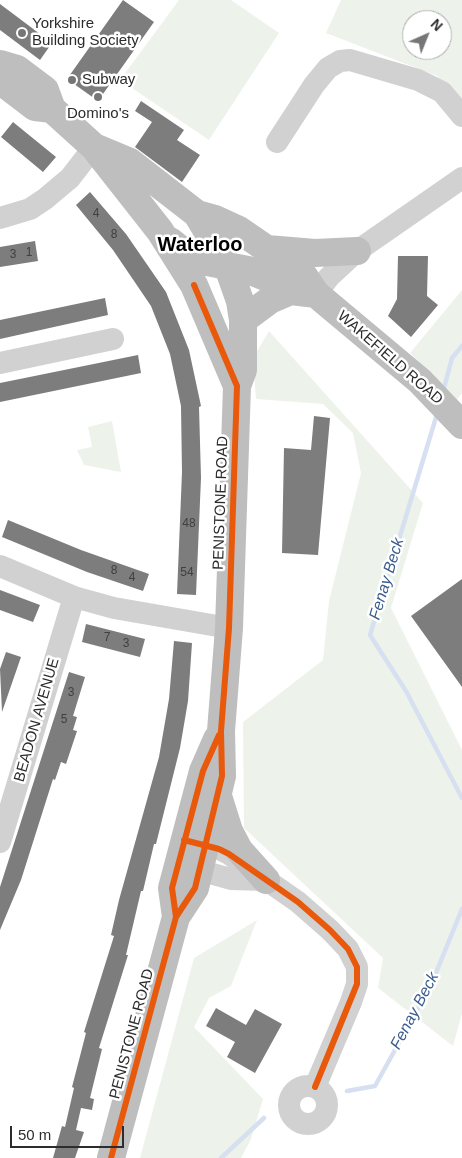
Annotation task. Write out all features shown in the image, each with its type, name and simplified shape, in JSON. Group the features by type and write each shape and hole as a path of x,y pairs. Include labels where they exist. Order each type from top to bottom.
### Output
{"highway":[{"name":"WAKEFIELD ROAD","path":"0,64 17,69 45,90 52,109 94,147 130,162 189,208 239,230 304,276 304,292"},
{"name":"WAKEFIELD ROAD","path":"0,77 6,86 35,107 52,109"},
{"name":"PENISTONE ROAD","path":"94,147 160,231 194,284 232,374 229,628 221,730 222,776 218,794 192,855 172,888 176,917 111,1158"},
{"name":"PENISTONE ROAD","path":"189,208 228,264 240,301 243,320 243,370 232,374"},
{"path":"189,208 184,236 185,244 208,278 220,312 232,374"},
{"name":"WAKEFIELD ROAD","path":"160,231 180,249 202,261 228,264 304,292 420,381 458,421"},
{"path":"266,248 315,252 357,250"},
{"path":"243,320 270,300 304,292"},
{"name":"PENISTONE ROAD","path":"192,855 202,770 221,730"},
{"path":"218,794 229,831 239,850 266,880"}],"street":[{"path":"277,142 314,85 328,68 340,61 350,60 418,80 442,92 462,116"},
{"path":"0,218 30,209 45,199 70,178 94,147"},
{"path":"304,292 329,277 357,250 462,178"},
{"path":"0,363 113,339"},
{"path":"0,566 74,597 114,608 229,628"},
{"name":"BEADON AVENUE","path":"0,842 74,597"},
{"path":"192,855 229,854 298,902 330,930 348,949 357,967 357,984 315,1087"}],"shaded area":[{"path":"179,0 231,0 279,33 209,140 120,80"},
{"path":"341,0 462,0 462,110 437,76 326,33"},
{"path":"462,290 462,393 457,400 410,353"},
{"path":"269,331 423,503 391,608 462,750 462,1013 453,1046 378,988 383,958 244,828 243,722 323,660 329,601 361,473 353,433 323,404 256,399 253,358"},
{"path":"112,421 121,472 84,465 77,450 92,447 88,427"},
{"path":"257,920 231,986 209,998 194,1027 263,1099 251,1139 241,1158 140,1158 194,958"}],"building":[{"path":"123,0 154,22 98,101 67,79"},
{"path":"0,4 52,43 40,60 0,30"},
{"path":"141,101 184,130 177,140 200,155 182,182 135,147 152,122 135,111"},
{"path":"13,122 56,157 43,172 1,137"},
{"path":"90,192 126,234 166,292 189,350 201,406 199,407 201,478 196,595 177,594 182,472 181,406 170,354 151,306 113,250 76,205"},
{"path":"35,241 38,261 0,267 0,247"},
{"path":"398,256 428,256 427,296 438,305 411,337 388,316 397,299"},
{"path":"105,298 108,315 0,339 0,320"},
{"path":"138,355 141,373 0,402 0,383"},
{"path":"314,416 330,418 318,555 282,553 284,448 311,450"},
{"path":"8,520 81,550 149,574 143,591 87,572 2,537"},
{"path":"462,579 462,687 411,616"},
{"path":"0,590 40,605 33,622 0,610"},
{"path":"86,624 145,639 140,657 82,642"},
{"path":"174,641 192,643 188,701 180,748 156,844 154,844 143,891 141,891 126,955 128,955 99,1048 102,1049 90,1098 94,1099 92,1110 81,1108 76,1130 84,1132 75,1158 53,1158 62,1126 65,1127 74,1088 72,1087 86,1033 84,1032 114,936 111,935 119,900 159,757 169,699"},
{"path":"6,652 21,657 2,712 0,669"},
{"path":"69,672 85,677 73,716 77,717 73,730 77,731 66,764 61,762 55,780 53,779 21,880 0,930 0,887"},
{"path":"216,1008 246,1025 255,1009 282,1024 255,1073 227,1057 235,1042 206,1026"}],"waterway":[{"name":"Fenay Beck","path":"443,392 452,358 462,346"},
{"name":"Fenay Beck","path":"437,414 370,635 406,691 462,798"},
{"name":"Fenay Beck","path":"347,1091 375,1086 431,985 462,909"},
{"name":"Fenay Beck","path":"221,1158 264,1118"}],"cycle path":[{"path":"111,1158 176,917 195,888 222,776 221,731 229,628 237,386 194,285"},
{"path":"176,917 172,888 203,771 219,735"},
{"path":"184,840 219,849 229,854 298,902 330,930 348,949 357,967 357,984 315,1087"}],"place":[{"name":"Yorkshire Building Society","path":"22,33"},
{"name":"Subway","path":"72,80"},
{"name":"Domino's","path":"98,97"}],"district":[{"name":"Waterloo","path":"200,245"}]}
